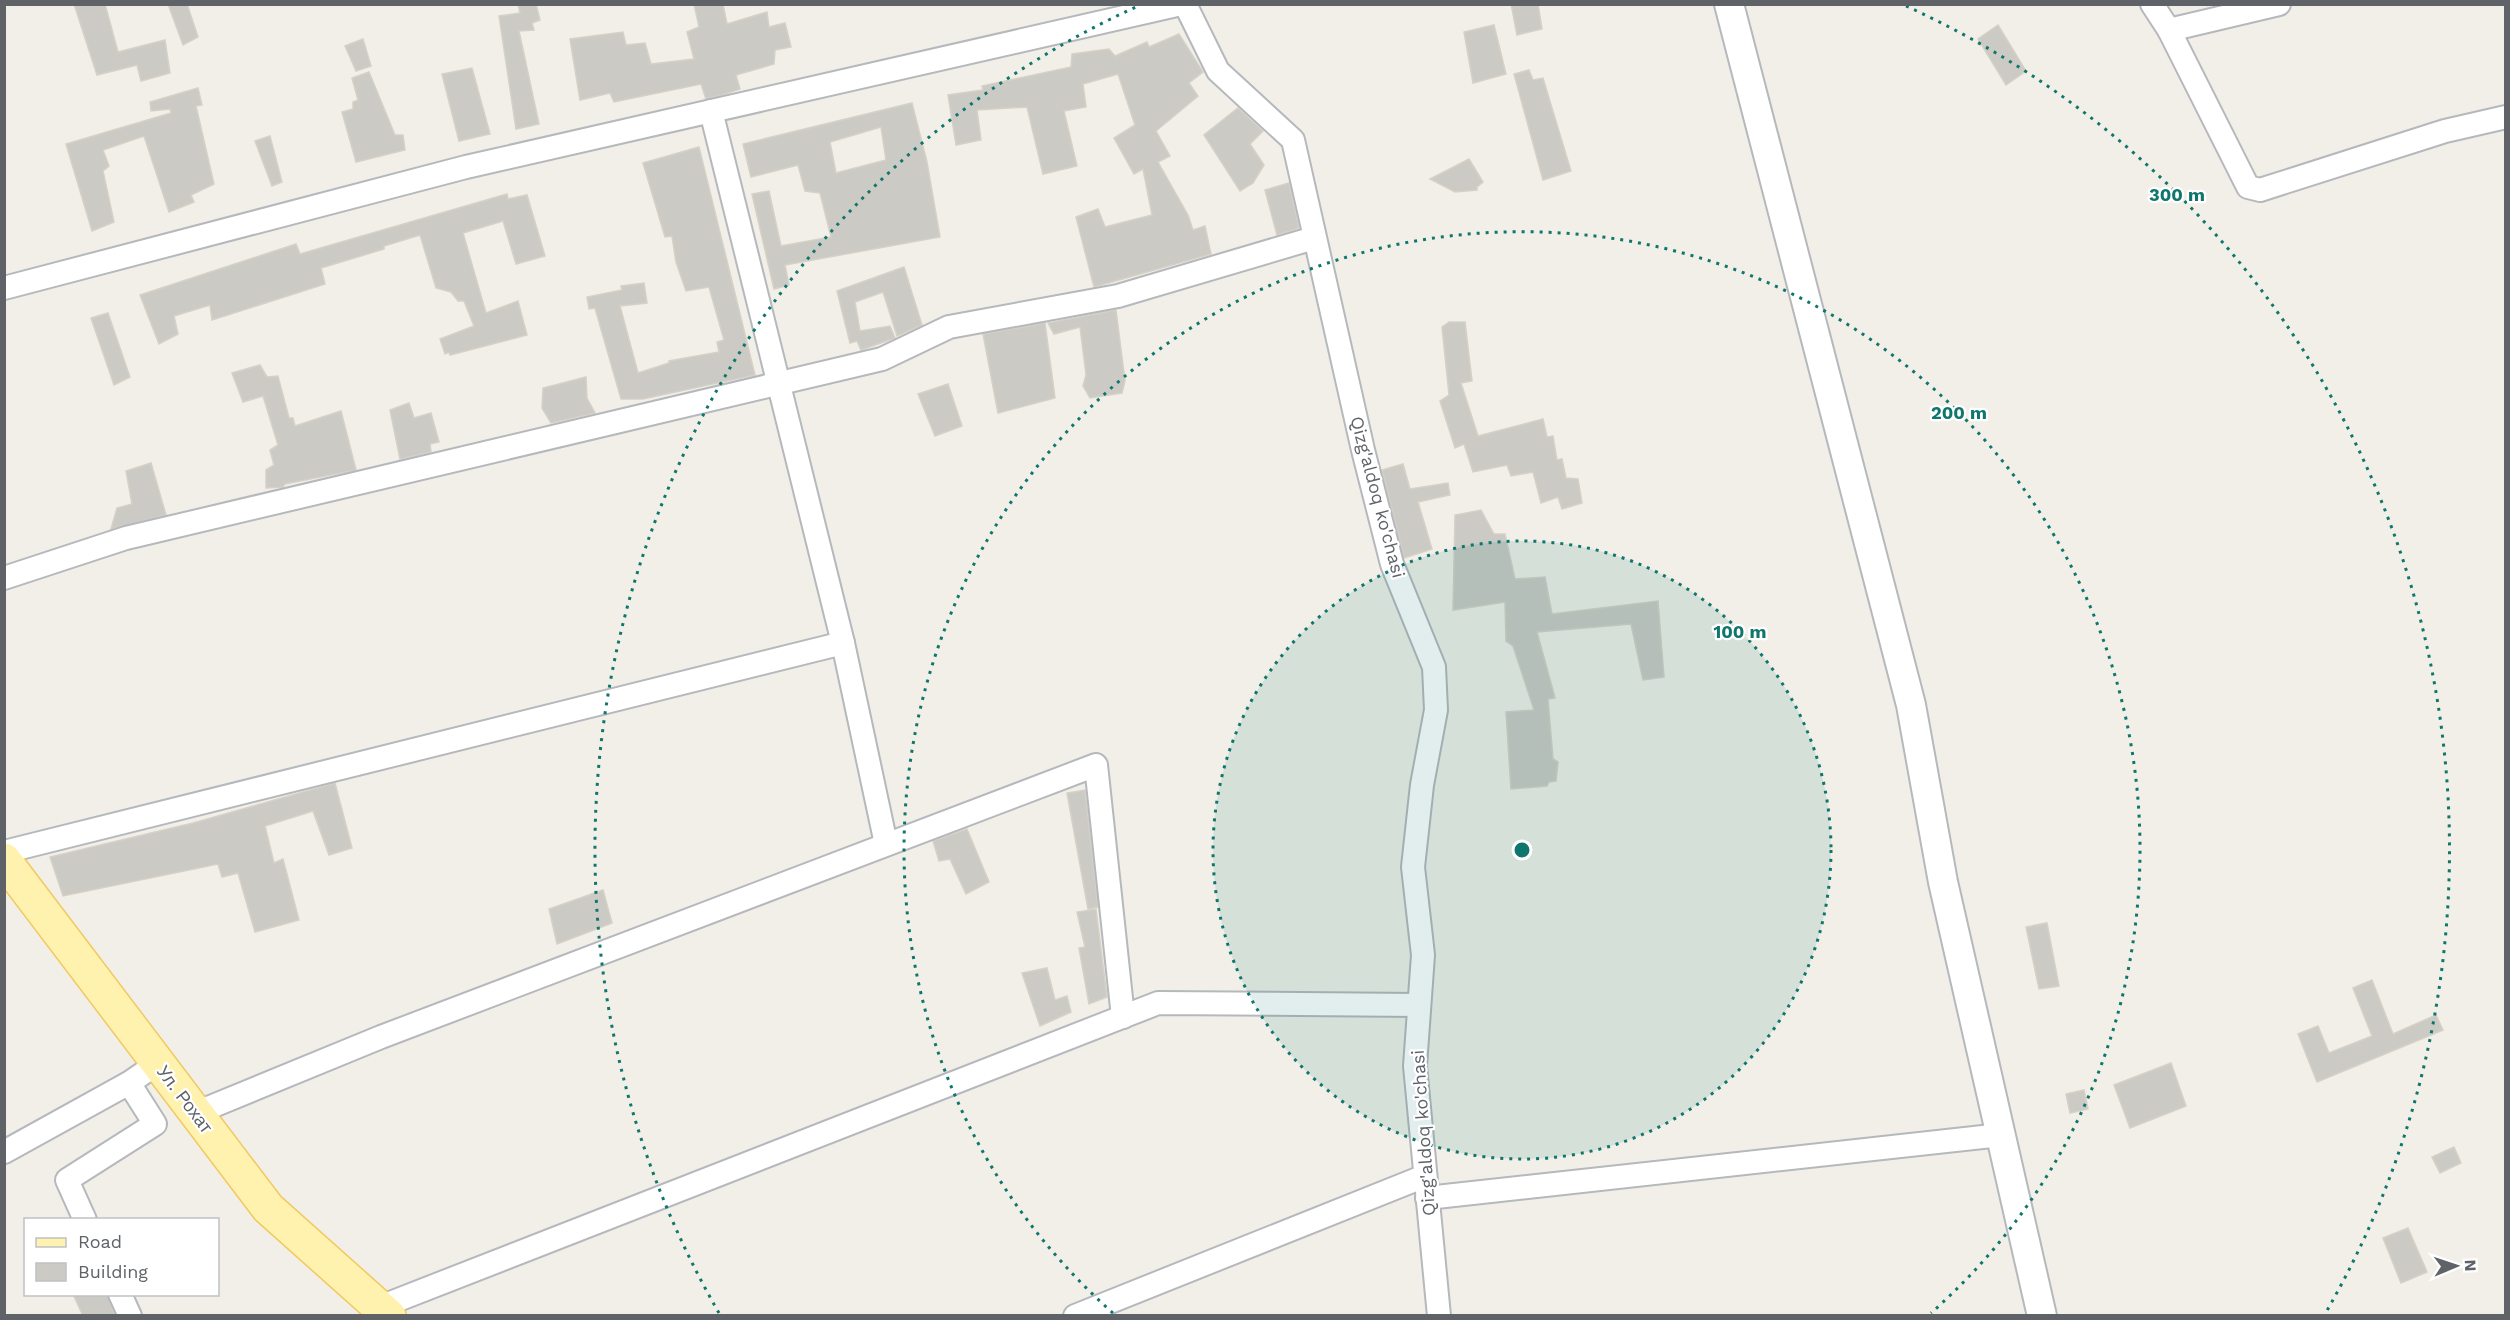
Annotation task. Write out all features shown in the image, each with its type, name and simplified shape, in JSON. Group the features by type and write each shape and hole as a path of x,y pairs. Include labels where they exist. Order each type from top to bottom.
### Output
{"main road":[{"name":"Ул. Рохат","path":"4,860 268,1208 384,1311"}],"street":[{"path":"4,288 466,167 1183,4"},
{"name":"Qizg'aldoq ko'chasi","path":"1183,4 1218,71 1293,140 1314,238 1392,564 1434,667 1436,710 1422,785 1413,867 1423,955 1415,1066 1439,1316"},
{"path":"1729,4 1911,705 1943,882 2042,1316"},
{"path":"2152,4 2169,30 2248,187 2260,190 2445,131 2505,117"},
{"path":"2169,30 2279,4"},
{"path":"711,111 843,643 886,844"},
{"path":"4,578 126,538 779,386 806,376 882,359 949,327 1118,296 1314,238"},
{"path":"4,852 843,643"},
{"path":"196,1113 381,1037 1096,765 1123,1017"},
{"path":"384,1311 1158,1003 1419,1005"},
{"path":"4,1152 129,1083 158,1064"},
{"path":"84,1218 67,1180 155,1124 129,1083"},
{"path":"1075,1316 1426,1187 2001,1135"},
{"path":"121,1296 130,1316"}],"building":[{"path":"74,4 105,4 118,52 165,40 170,73 141,81 137,65 97,75"},
{"path":"168,4 187,4 198,37 183,45"},
{"path":"518,4 536,4 540,20 532,23 534,30 519,31 539,124 516,129 499,16 520,13"},
{"path":"694,4 723,4 727,24 767,12 769,27 785,23 791,47 775,50 774,64 736,75 740,89 722,95 706,99 701,84 614,102 610,93 580,100 570,39 623,32 626,45 645,43 651,64 694,59 687,32 699,27"},
{"path":"1511,4 1538,4 1542,29 1517,35"},
{"path":"1494,25 1506,74 1473,83 1464,32"},
{"path":"1998,25 2026,71 2006,85 1978,39"},
{"path":"1179,34 1203,72 1189,83 1198,96 1156,131 1170,156 1158,162 1188,215 1193,230 1205,226 1211,254 1094,287 1076,217 1098,209 1105,227 1152,215 1143,169 1134,174 1114,138 1135,125 1118,74 1083,84 1086,107 1064,111 1077,166 1043,174 1027,107 977,110 981,140 956,145 948,95 983,90 982,86 1071,67 1072,54 1109,49 1115,56 1147,42 1149,47"},
{"path":"363,39 371,66 356,71 345,46"},
{"path":"472,68 490,134 459,141 442,74"},
{"path":"1529,70 1533,80 1543,78 1571,171 1543,180 1514,74"},
{"path":"369,72 395,135 403,135 405,150 356,162 342,112 353,109 353,102 358,100 352,78"},
{"path":"198,88 202,105 196,106 214,184 191,195 194,202 169,212 144,136 103,150 109,166 103,171 114,222 92,231 66,144 171,113 170,109 151,111 150,102"},
{"path":"912,103 927,162 940,237 785,265 789,285 774,289 752,194 769,191 781,246 831,237 820,193 805,191 798,165 751,177 743,144","holes":["881,127 886,160 836,173 830,142"]},
{"path":"1238,108 1263,131 1250,144 1264,165 1253,183 1240,191 1204,135"},
{"path":"270,136 282,182 272,186 255,141"},
{"path":"699,147 755,375 643,399 621,399 595,308 589,309 587,297 622,290 621,286 644,283 647,303 620,306 638,373 669,363 669,361 719,352 717,342 724,340 709,287 686,291 676,262 672,236 665,237 643,163"},
{"path":"1469,159 1483,182 1477,190 1455,192 1430,179"},
{"path":"1289,183 1299,228 1277,235 1265,190"},
{"path":"507,194 508,199 527,195 545,256 516,264 503,221 463,233 486,313 518,301 527,335 450,355 449,352 445,354 440,339 474,326 464,301 458,301 451,292 436,288 420,235 384,246 384,249 321,268 325,284 212,320 210,305 174,316 178,334 159,344 140,295 296,244 300,254"},
{"path":"904,267 922,325 897,336 883,292 855,302 860,331 890,326 895,338 861,350 857,341 850,343 837,291"},
{"path":"1116,310 1125,381 1122,393 1090,398 1083,386 1086,375 1080,327 1054,334 1048,323"},
{"path":"108,313 130,377 114,385 91,318"},
{"path":"1449,322 1465,322 1472,381 1461,383 1478,436 1543,419 1547,437 1553,436 1557,460 1562,459 1566,478 1578,479 1582,503 1562,509 1558,497 1541,503 1533,472 1511,476 1507,465 1473,472 1464,444 1455,448 1440,401 1449,395 1442,327"},
{"path":"1045,323 1055,398 998,413 983,334"},
{"path":"260,365 267,377 278,376 289,418 293,418 295,426 341,411 356,470 285,484 283,487 266,488 266,470 274,465 270,450 278,445 263,396 243,402 232,373"},
{"path":"586,377 587,398 595,413 551,423 542,408 543,388"},
{"path":"948,384 962,426 935,436 918,394"},
{"path":"409,403 414,418 431,413 439,442 430,444 431,452 400,459 390,410"},
{"path":"151,463 166,515 111,529 117,508 132,504 126,471"},
{"path":"1403,464 1410,489 1448,483 1450,495 1418,502 1432,549 1404,558 1382,470"},
{"path":"1481,510 1494,534 1505,534 1515,579 1545,577 1552,614 1658,601 1664,677 1643,680 1631,624 1537,632 1555,698 1548,699 1553,759 1558,762 1556,781 1549,782 1547,786 1511,789 1506,712 1534,710 1513,646 1506,641 1505,602 1453,610 1455,515"},
{"path":"335,783 352,848 329,855 313,811 265,826 274,863 283,859 299,920 255,932 238,873 222,877 218,864 63,896 50,857 193,823"},
{"path":"1085,790 1098,907 1088,909 1067,793"},
{"path":"967,829 989,882 966,894 950,859 939,861 933,841"},
{"path":"603,890 612,923 557,944 549,909"},
{"path":"1096,909 1107,997 1089,1004 1079,948 1085,947 1077,912"},
{"path":"2047,923 2059,986 2039,989 2026,927"},
{"path":"1047,968 1055,1000 1067,996 1071,1012 1040,1026 1022,973"},
{"path":"2372,980 2393,1034 2436,1015 2443,1030 2317,1082 2298,1034 2318,1026 2329,1053 2372,1036 2353,988"},
{"path":"2171,1063 2186,1106 2130,1128 2114,1085"},
{"path":"2084,1090 2088,1109 2070,1113 2066,1094"},
{"path":"2454,1147 2461,1163 2440,1173 2432,1157"},
{"path":"2408,1228 2427,1272 2401,1283 2383,1238"},
{"path":"74,1296 108,1296 115,1316 83,1316"}]}
